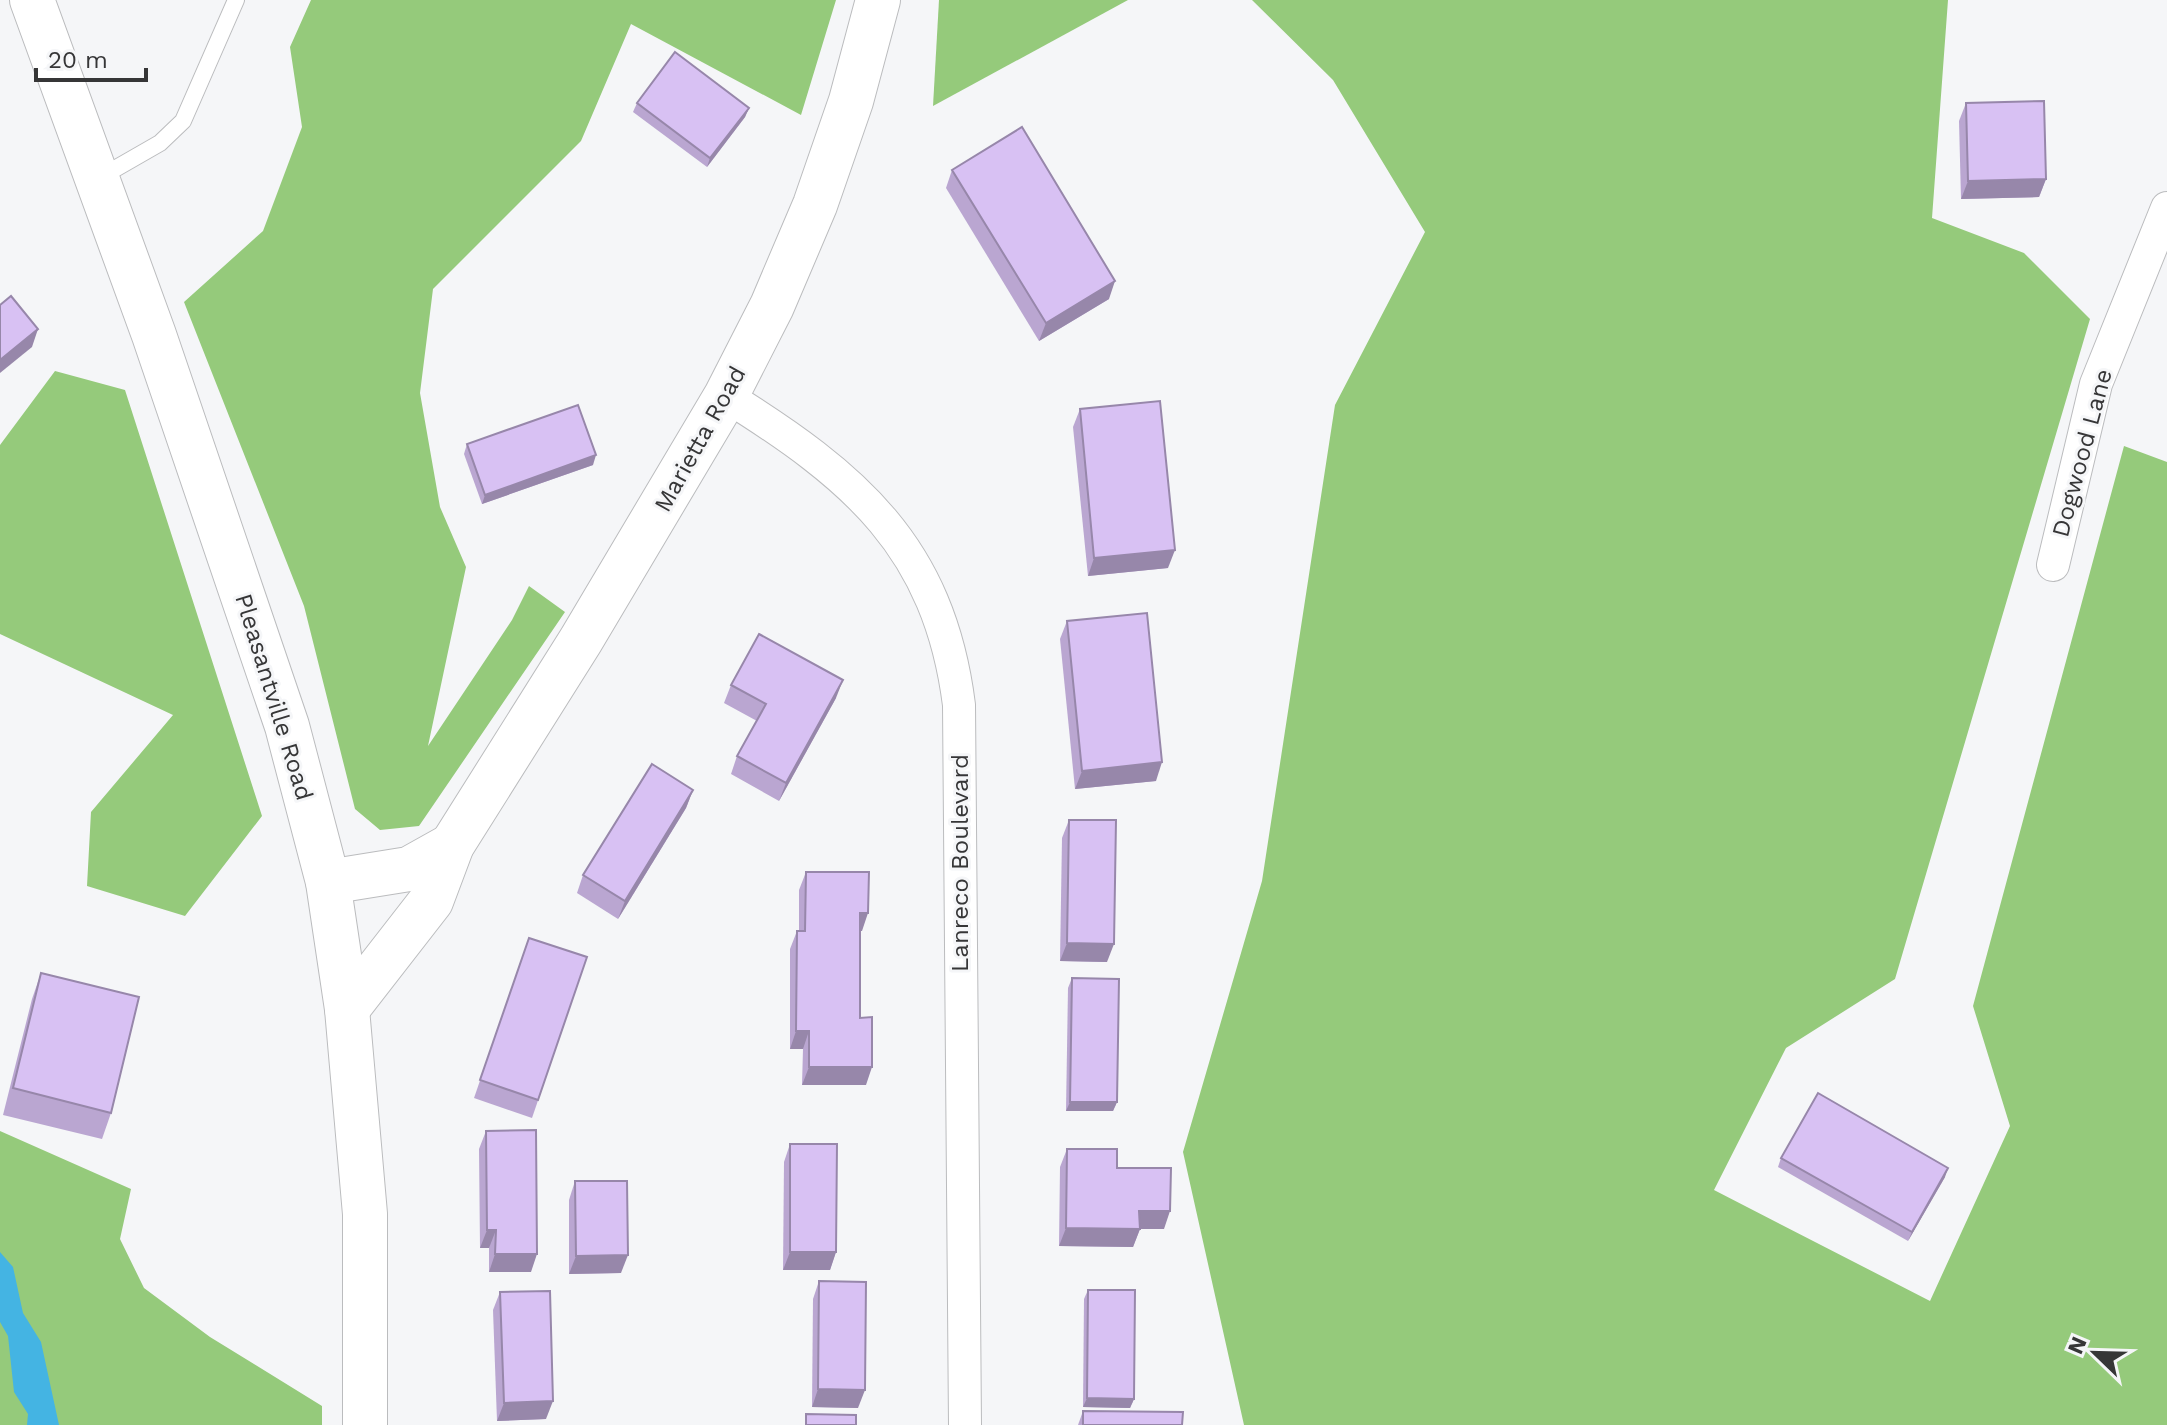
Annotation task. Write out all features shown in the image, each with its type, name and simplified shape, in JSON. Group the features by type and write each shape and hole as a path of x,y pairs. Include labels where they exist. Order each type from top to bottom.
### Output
{"main road":[{"name":"Pleasantville Road","path":"32,0 98,178 287,726 328,882 347,1009 365,1214 365,1425"},
{"name":"Marietta Road","path":"347,1009 431,901 452,845 525,733 726,396 772,306 815,205 851,101 878,0"},
{"name":"Marietta Road","path":"328,882 409,869 452,845"}],"street":[{"name":"Dogwood Lane","path":"2053,565 2096,384 2167,208"},
{"name":"Lanreco Boulevard","path":"726,396 794,438 827,464 886,522 915,565 937,608 953,654 960,720 965,1425"}],"lane":[{"path":"98,178 160,143 183,121 229,5"}],"green space":[{"path":"311,0 836,0 801,115 631,24 581,141 433,289 420,393 440,507 466,567 428,746 512,620 529,586 565,612 419,826 380,830 355,809 304,606 184,302 263,231 302,127 290,47"},
{"path":"939,0 1128,0 933,106"},
{"path":"1252,0 1948,0 1932,218 2024,253 2090,319 1895,979 1786,1048 1714,1190 1930,1301 2010,1126 1973,1006 2124,446 2167,462 2167,1425 1244,1425 1183,1152 1262,881 1335,405 1425,232 1333,80"},
{"path":"55,371 125,390 262,816 185,916 87,886 91,812 173,715 0,634 0,445"},
{"path":"0,1131 131,1189 120,1239 144,1288 210,1337 322,1406 322,1425 0,1425"}],"water":[{"path":"0,1252 13,1267 23,1313 41,1342 59,1425 27,1425 28,1414 14,1392 8,1336 0,1322"}],"building":[{"path":"675,52 749,108 710,158 637,103"},
{"path":"2044,101 2046,179 1968,181 1966,103"},
{"path":"1022,127 1115,281 1046,323 952,170"},
{"path":"11,296 38,329 0,360 0,305"},
{"path":"1160,401 1175,550 1094,558 1080,409"},
{"path":"578,405 596,455 485,495 467,444"},
{"path":"1147,613 1162,762 1082,771 1067,621"},
{"path":"759,634 843,680 786,783 737,756 766,704 731,685"},
{"path":"652,764 693,790 625,901 583,875"},
{"path":"1069,820 1116,820 1114,944 1067,943"},
{"path":"806,872 869,872 868,913 860,913 860,1018 872,1017 872,1067 809,1067 809,1031 796,1031 797,931 805,931"},
{"path":"529,938 587,957 538,1100 480,1080"},
{"path":"41,973 139,997 111,1113 13,1088"},
{"path":"1072,978 1119,979 1117,1102 1070,1102"},
{"path":"1818,1093 1948,1168 1912,1232 1781,1158"},
{"path":"536,1130 537,1254 495,1254 496,1230 487,1230 486,1131"},
{"path":"790,1144 837,1144 836,1252 790,1252"},
{"path":"1067,1149 1117,1149 1117,1168 1171,1168 1170,1211 1139,1211 1140,1229 1066,1228"},
{"path":"575,1181 627,1181 628,1255 576,1256"},
{"path":"819,1281 866,1282 865,1390 818,1389"},
{"path":"1088,1290 1135,1290 1134,1399 1087,1398"},
{"path":"550,1291 553,1401 504,1403 500,1292"},
{"path":"1083,1411 1183,1412 1182,1425 1083,1425"},
{"path":"806,1414 856,1415 856,1425 806,1425"}]}
